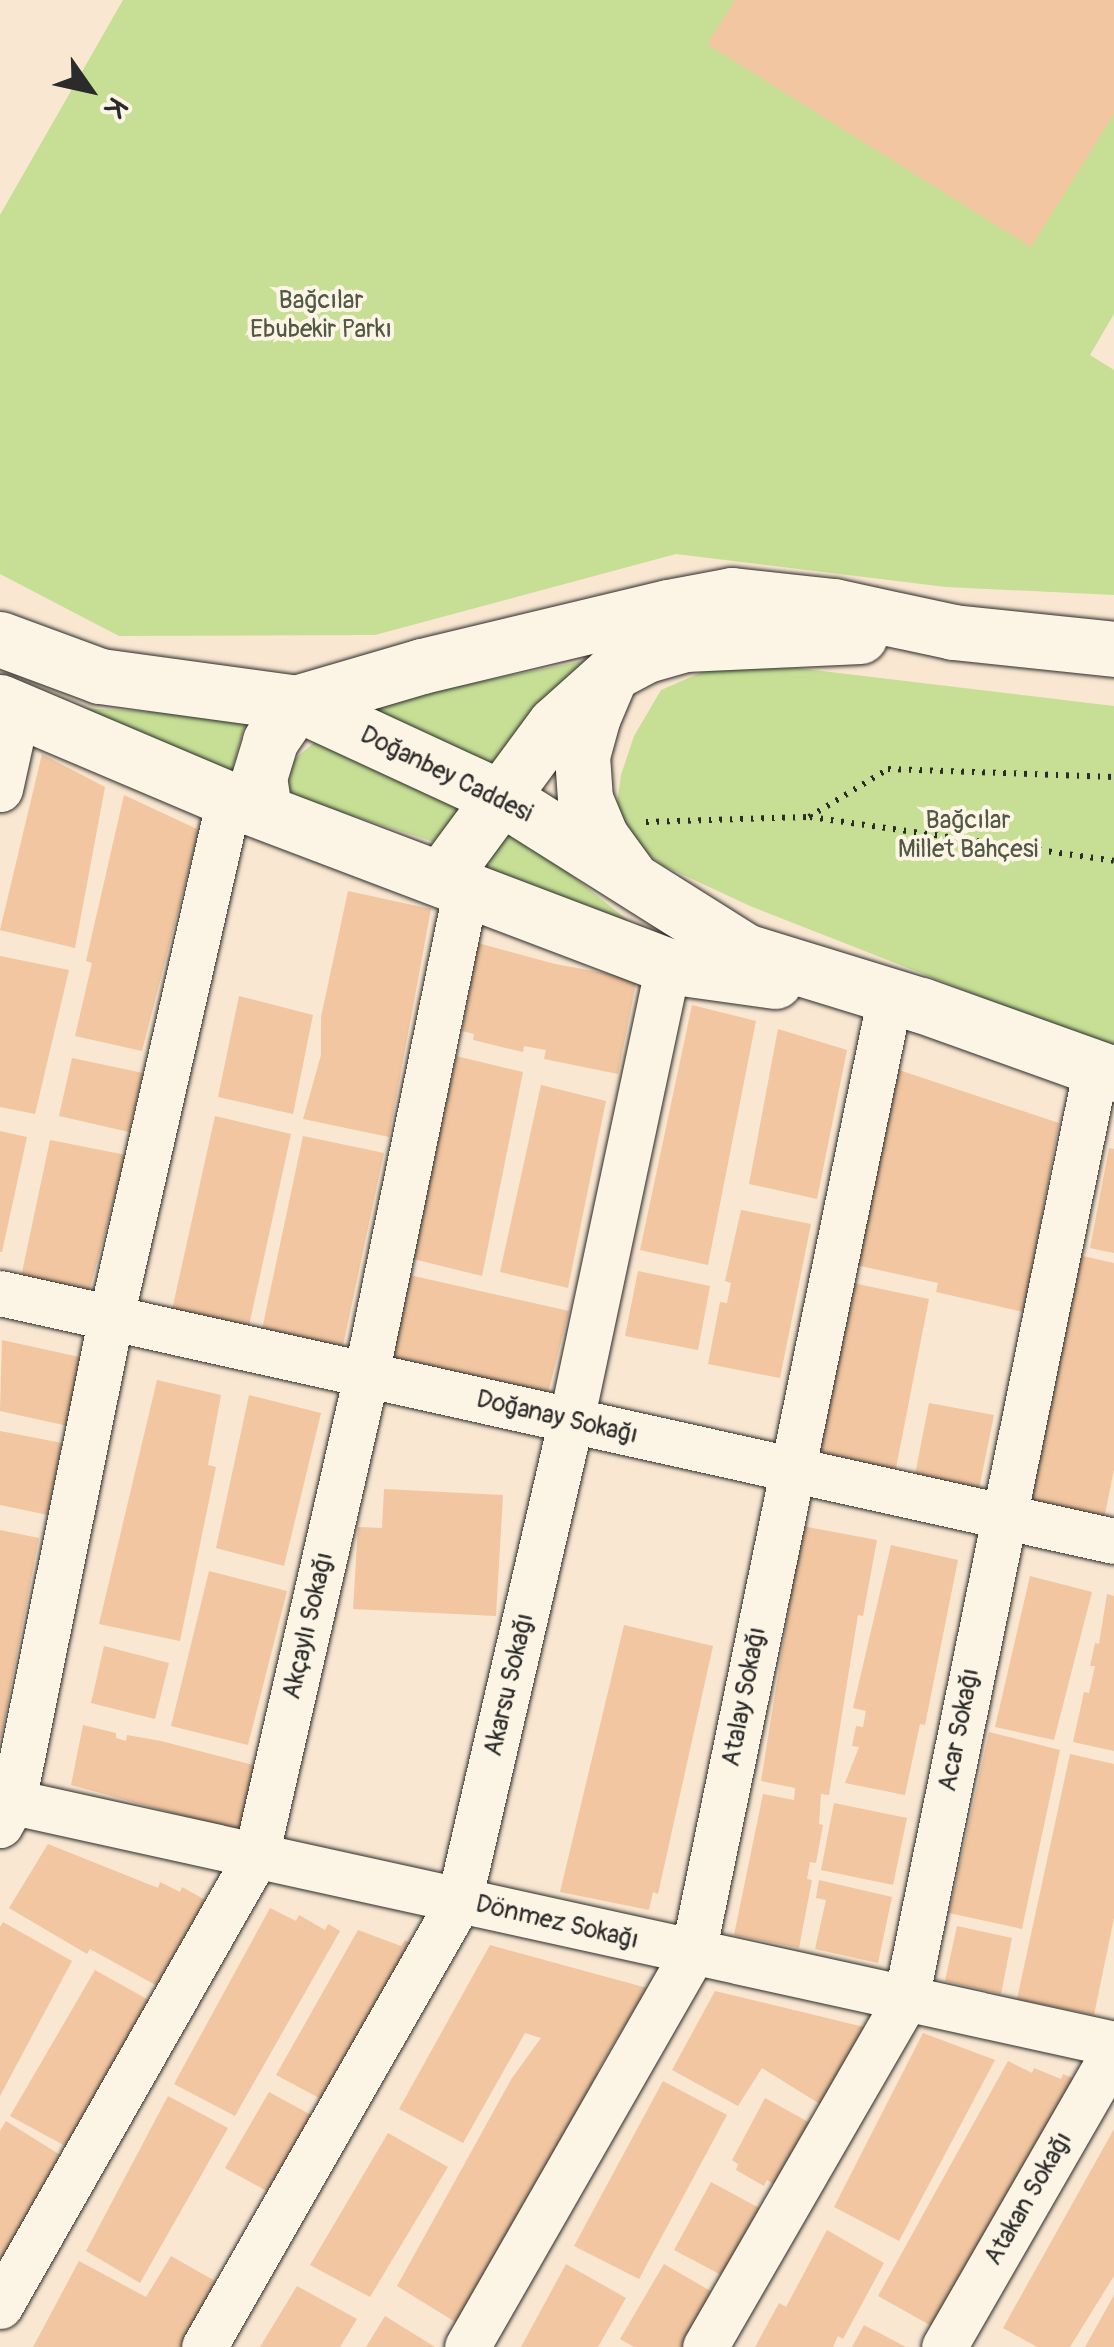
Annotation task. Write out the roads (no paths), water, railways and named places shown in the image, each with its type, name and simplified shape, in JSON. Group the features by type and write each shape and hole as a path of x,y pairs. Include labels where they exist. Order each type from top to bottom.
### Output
{"main road":[{"path":"247,804 270,741 296,703 422,666 732,595 833,606 953,632 1114,650"},
{"path":"454,883 502,798 555,724 612,673 646,654 685,644 953,632"},
{"name":"Doğanbey Caddesi","path":"0,639 100,676 296,703 502,798 745,951 905,1001 1105,1071"},
{"path":"612,673 592,716 582,756 585,799 595,823 635,884"},
{"name":"Doğanbey Caddesi","path":"8,707 668,966 905,1001"}],"street":[{"path":"0,789 8,707"},
{"path":"4,1809 111,1317 247,804"},
{"name":"Akçaylı Sokağı","path":"0,2306 256,1856 366,1375 454,883"},
{"name":"Akarsu Sokağı","path":"204,2347 459,1901 572,1421 668,966"},
{"name":"Atalay Sokağı","path":"467,2347 693,1954 791,1470 905,1001"},
{"name":"Acar Sokağı","path":"705,2347 906,2000 1004,1518 1105,1071"},
{"name":"Doğanay Sokağı","path":"0,1293 1114,1542"},
{"name":"Dönmez Sokağı","path":"4,1809 256,1856 1114,2048"},
{"name":"Atakan Sokağı","path":"944,2347 1114,2048"}],"park label":[{"name":"Bağcılar Ebubekir Parkı","path":"321,316"},
{"name":"Bağcılar Millet Bahçesi","path":"968,836"}]}
